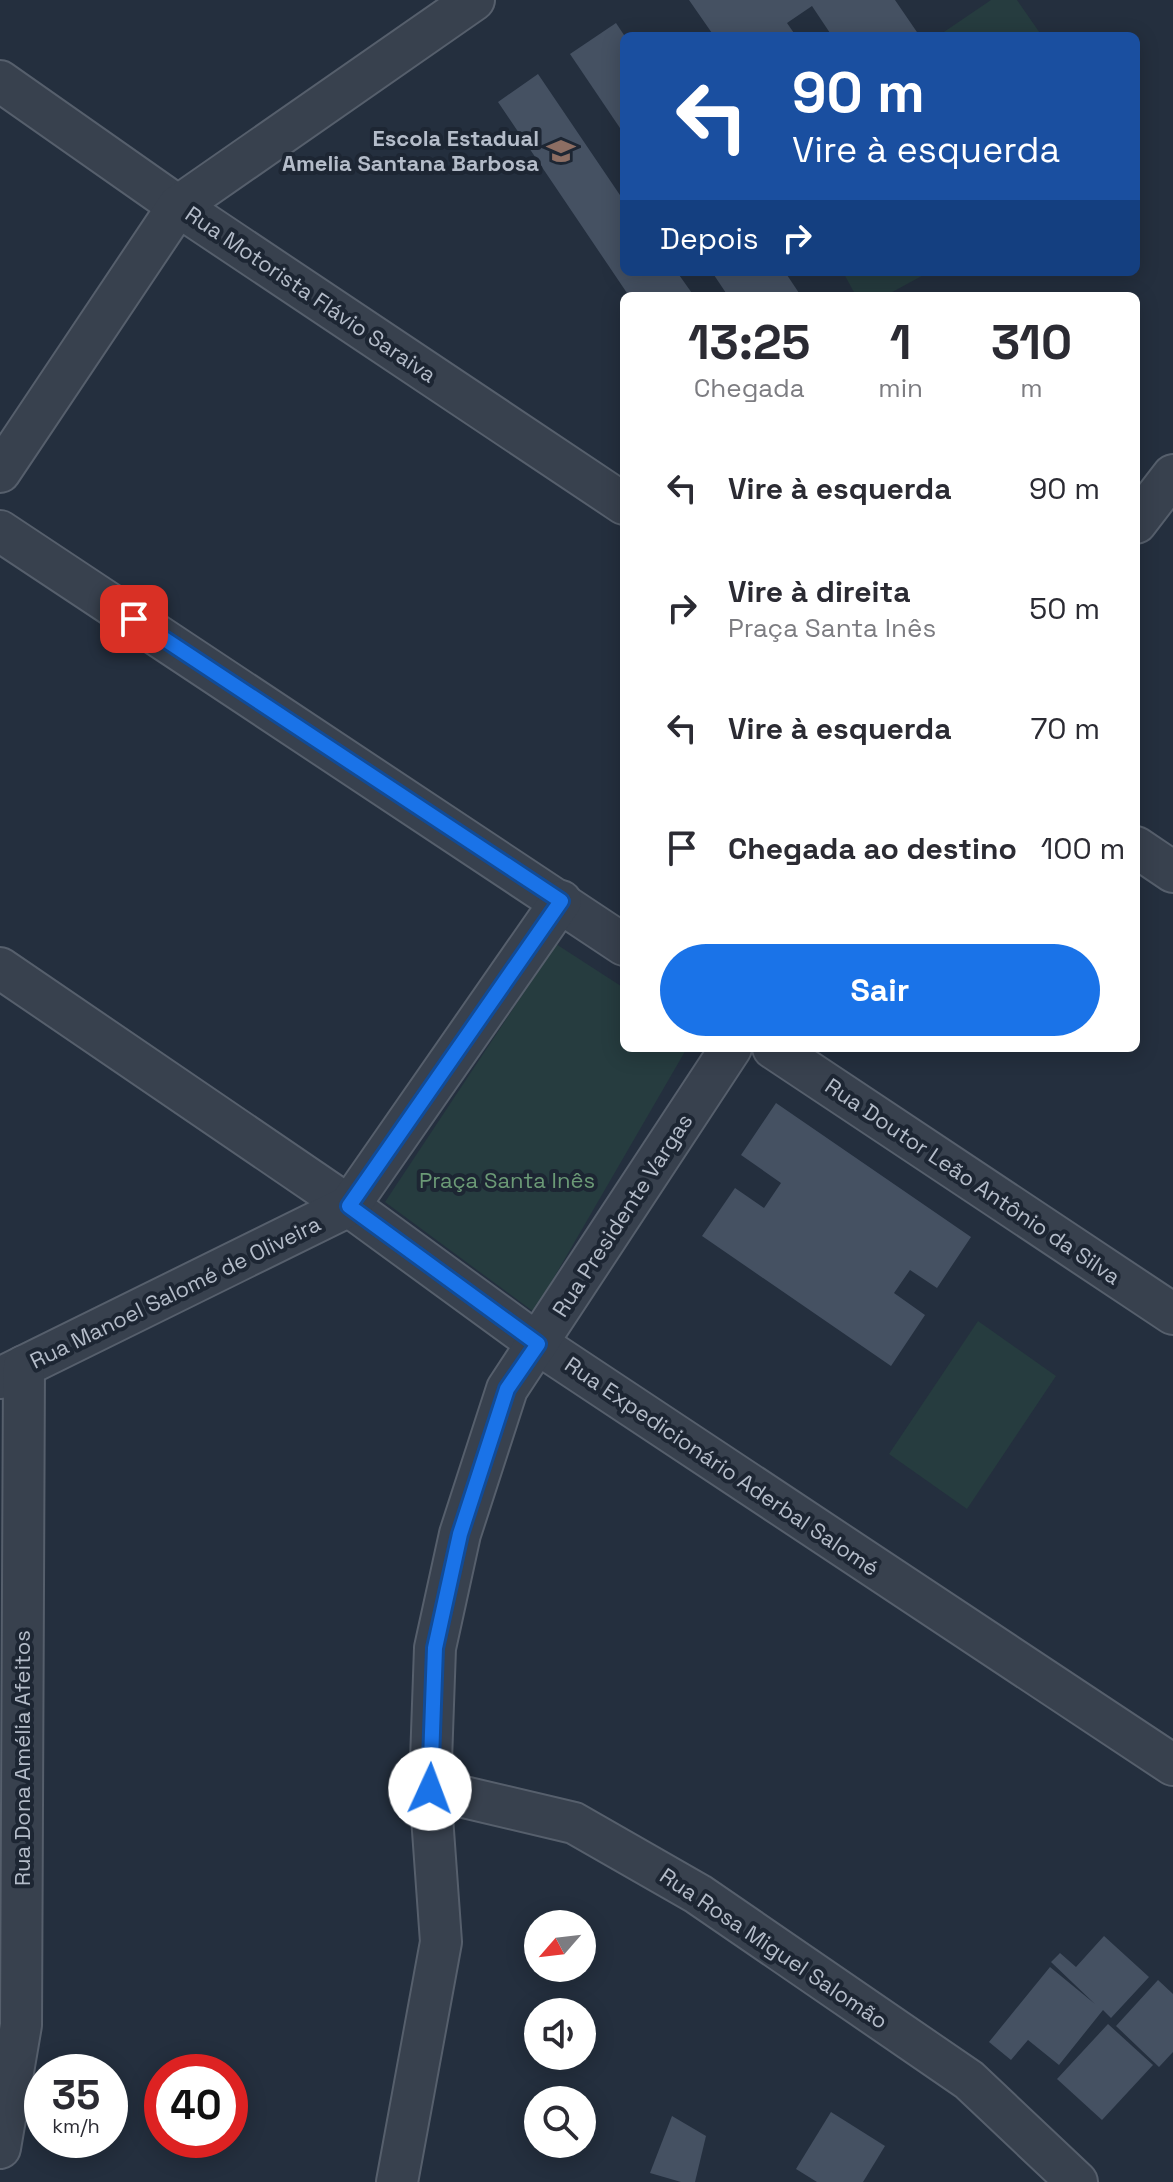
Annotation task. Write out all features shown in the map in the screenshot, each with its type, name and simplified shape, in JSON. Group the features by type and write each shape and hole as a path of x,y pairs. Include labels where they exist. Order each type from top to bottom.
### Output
{"street":[{"path":"0,472 178,206 474,0"},
{"name":"Rua Motorista Flávio Saraiva","path":"0,81 178,206 620,501"},
{"path":"1140,518 1173,475"},
{"path":"0,531 620,942"},
{"path":"1140,850 1173,872"},
{"path":"349,1206 561,901"},
{"name":"Rua Expedicionário Aderbal Salomé","path":"0,968 349,1206 538,1344 1173,1765"},
{"name":"Rua Presidente Vargas","path":"397,2182 441,1942 430,1789 435,1648 460,1534 507,1389 728,1052"},
{"name":"Rua Doutor Leão Antônio da Silva","path":"779,1052 1173,1314"},
{"name":"Rua Manoel Salomé de Oliveira","path":"12,1372 349,1206"},
{"name":"Rua Dona Amélia Afeitos","path":"0,2148 21,2025 12,1372"},
{"name":"Rua Rosa Miguel Salomão","path":"430,1789 574,1823 698,1894 969,2080 1077,2182"}],"green space":[{"path":"991,0 1017,0 1039,32 944,32"},
{"path":"845,276 922,276 892,292 854,292"},
{"name":"Praça Santa Inês","path":"556,944 620,985 620,1052 685,1052 534,1312 385,1202"},
{"path":"978,1321 1056,1376 967,1509 889,1454"}],"building":[{"path":"689,0 895,0 917,32 829,32 812,6 787,23 793,32 711,32"},
{"name":"Escola Estadual Amelia Santana Barbosa","path":"616,23 622,32 620,128 570,54"},
{"name":"Escola Estadual Amelia Santana Barbosa","path":"538,74 620,195 620,276 680,276 691,292 626,292 498,102"},
{"path":"715,276 788,276 798,292 725,292"},
{"path":"776,1103 971,1237 937,1288 910,1270 894,1293 925,1315 891,1366 702,1236 735,1188 764,1208 781,1183 741,1155"},
{"path":"1104,1936 1149,1977 1111,2018 1103,2010 1059,2065 1028,2040 1011,2060 989,2042 1050,1967 1095,2004 1051,1962 1060,1953 1076,1967"},
{"path":"1158,1980 1173,1994 1173,2052 1159,2067 1116,2026"},
{"path":"1108,2024 1153,2065 1102,2120 1057,2079"},
{"path":"831,2112 885,2146 863,2182 817,2182 796,2169"},
{"path":"672,2116 706,2136 695,2182 681,2182 650,2173"}],"place":[{"name":"Escola Estadual Amelia Santana Barbosa","path":"561,151"}],"route":[{"path":"134,619 561,901 349,1206 538,1344 507,1389 460,1534 435,1648 430,1789"}]}
